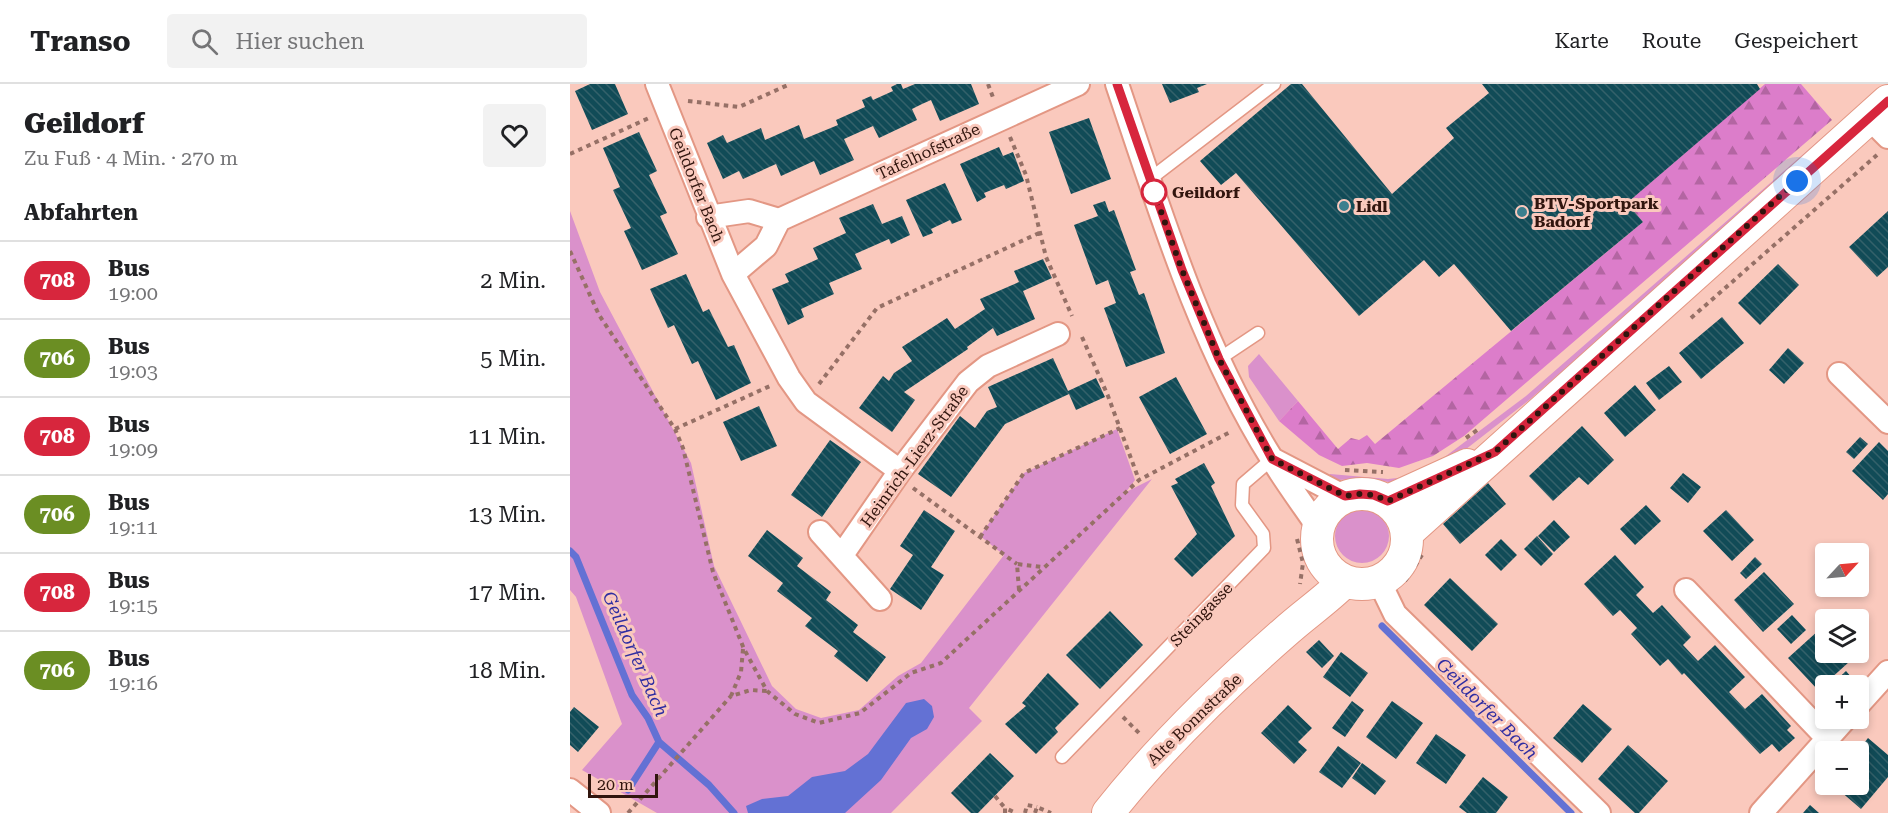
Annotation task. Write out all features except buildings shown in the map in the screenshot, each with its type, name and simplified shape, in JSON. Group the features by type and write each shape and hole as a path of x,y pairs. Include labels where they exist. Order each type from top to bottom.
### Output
{"main road":[{"path":"1495,452 1387,487 1374,495 1345,496 1324,514 1318,527 1317,545 1334,572 1362,585 1379,581 1392,573 1402,561 1407,547 1415,542 1495,452 1881,118"},
{"path":"1387,487 1415,542"},
{"name":"Alte Bonnstraße","path":"1108,813 1146,764 1286,631 1317,608 1334,572"}],"street":[{"name":"Tafelhofstraße","path":"779,220 1001,117 1078,84"},
{"path":"1117,84 1182,270 1219,359 1272,459 1318,527"},
{"name":"Geildorfer Bach","path":"662,97 708,217 733,274 789,378 806,402 900,471"},
{"path":"708,217 749,211 779,220 766,246 733,274"},
{"name":"Heinrich-Lierz-Straße","path":"842,555 900,471 968,382 988,366 1067,330"},
{"path":"1839,374 1888,422"},
{"path":"1272,459 1345,496"},
{"path":"820,532 880,599"},
{"path":"1379,581 1395,614 1599,813"},
{"path":"1686,590 1828,739"},
{"path":"1869,693 1888,672"},
{"path":"1761,813 1837,729"},
{"path":"570,790 595,812"}],"lane":[{"path":"1150,179 1274,84"},
{"path":"1219,359 1258,333"},
{"name":"Steingasse","path":"1062,758 1264,548 1263,534 1242,505 1243,484 1272,459"}],"path":[{"path":"570,154 662,97 739,107 790,84"},
{"path":"988,84 1026,175 1067,330"},
{"path":"806,402 877,308 1040,233"},
{"path":"1081,336 1120,428 1139,480"},
{"path":"675,429 789,378"},
{"path":"980,537 1024,473 1120,428"},
{"path":"1313,480 1326,468 1387,487"},
{"path":"900,471 907,483 1017,564 1042,567"},
{"path":"1395,614 1404,609 1401,594 1405,580 1419,562 1415,542"},
{"path":"1017,564 1019,591"},
{"path":"628,813 731,696 741,672 744,649"},
{"path":"731,696 751,690 767,690"},
{"path":"1112,706 1141,735"},
{"path":"995,796 1005,811 1016,813"},
{"path":"1025,813 1027,805 1050,813"},
{"path":"1035,813 1036,807"}],"shaded area":[{"path":"1831,130 1823,146 1528,401 1452,460 1434,465 1526,396"},
{"path":"570,211 600,292 691,463 714,566 772,686 796,709 821,718 859,710 898,676 921,663 1004,555 980,536 1024,473 1117,429 1135,480 1126,492 1152,479 969,708 982,721 891,813 657,813 582,770 622,724 576,597 570,590"},
{"path":"1259,354 1298,401 1279,421 1249,377 1248,366"},
{"path":"1330,474 1388,479 1407,477 1396,483 1367,479 1335,480 1328,477"},
{"path":"1362,509 1372,511 1381,517 1387,526 1389,536 1387,546 1381,555 1372,561 1362,563 1352,561 1343,555 1337,546 1335,536 1337,526 1343,517 1352,511"}],"green space":[{"path":"1765,84 1801,84 1832,120 1464,436 1433,456 1399,468 1367,463 1342,466 1319,455 1279,421 1298,401 1338,449 1351,438 1359,440 1367,435 1375,444 1643,222 1627,203"}],"water":[{"path":"924,699 932,706 934,717 927,729 911,738 881,780 845,813 748,813 746,806 762,799 788,796 812,777 845,771 868,754 906,703"}],"waterway":[{"name":"Geildorfer Bach","path":"570,551 576,557 632,695 648,718 659,742 709,785 734,813"},
{"name":"Geildorfer Bach","path":"1382,626 1571,813"},
{"path":"628,790 659,742"}],"bus line":[{"name":"708","path":"1117,84 1182,270 1219,359 1272,459 1345,496 1374,495 1388,501 1495,452 1888,101"}],"place":[{"name":"Geildorf","path":"1154,192"},
{"name":"Lidl","path":"1344,206"},
{"name":"BTV-Sportpark Badorf","path":"1522,212"}],"route":[{"path":"1154,192 1182,270 1219,359 1272,459 1345,496 1374,495 1388,501 1495,452 1797,181"}]}
